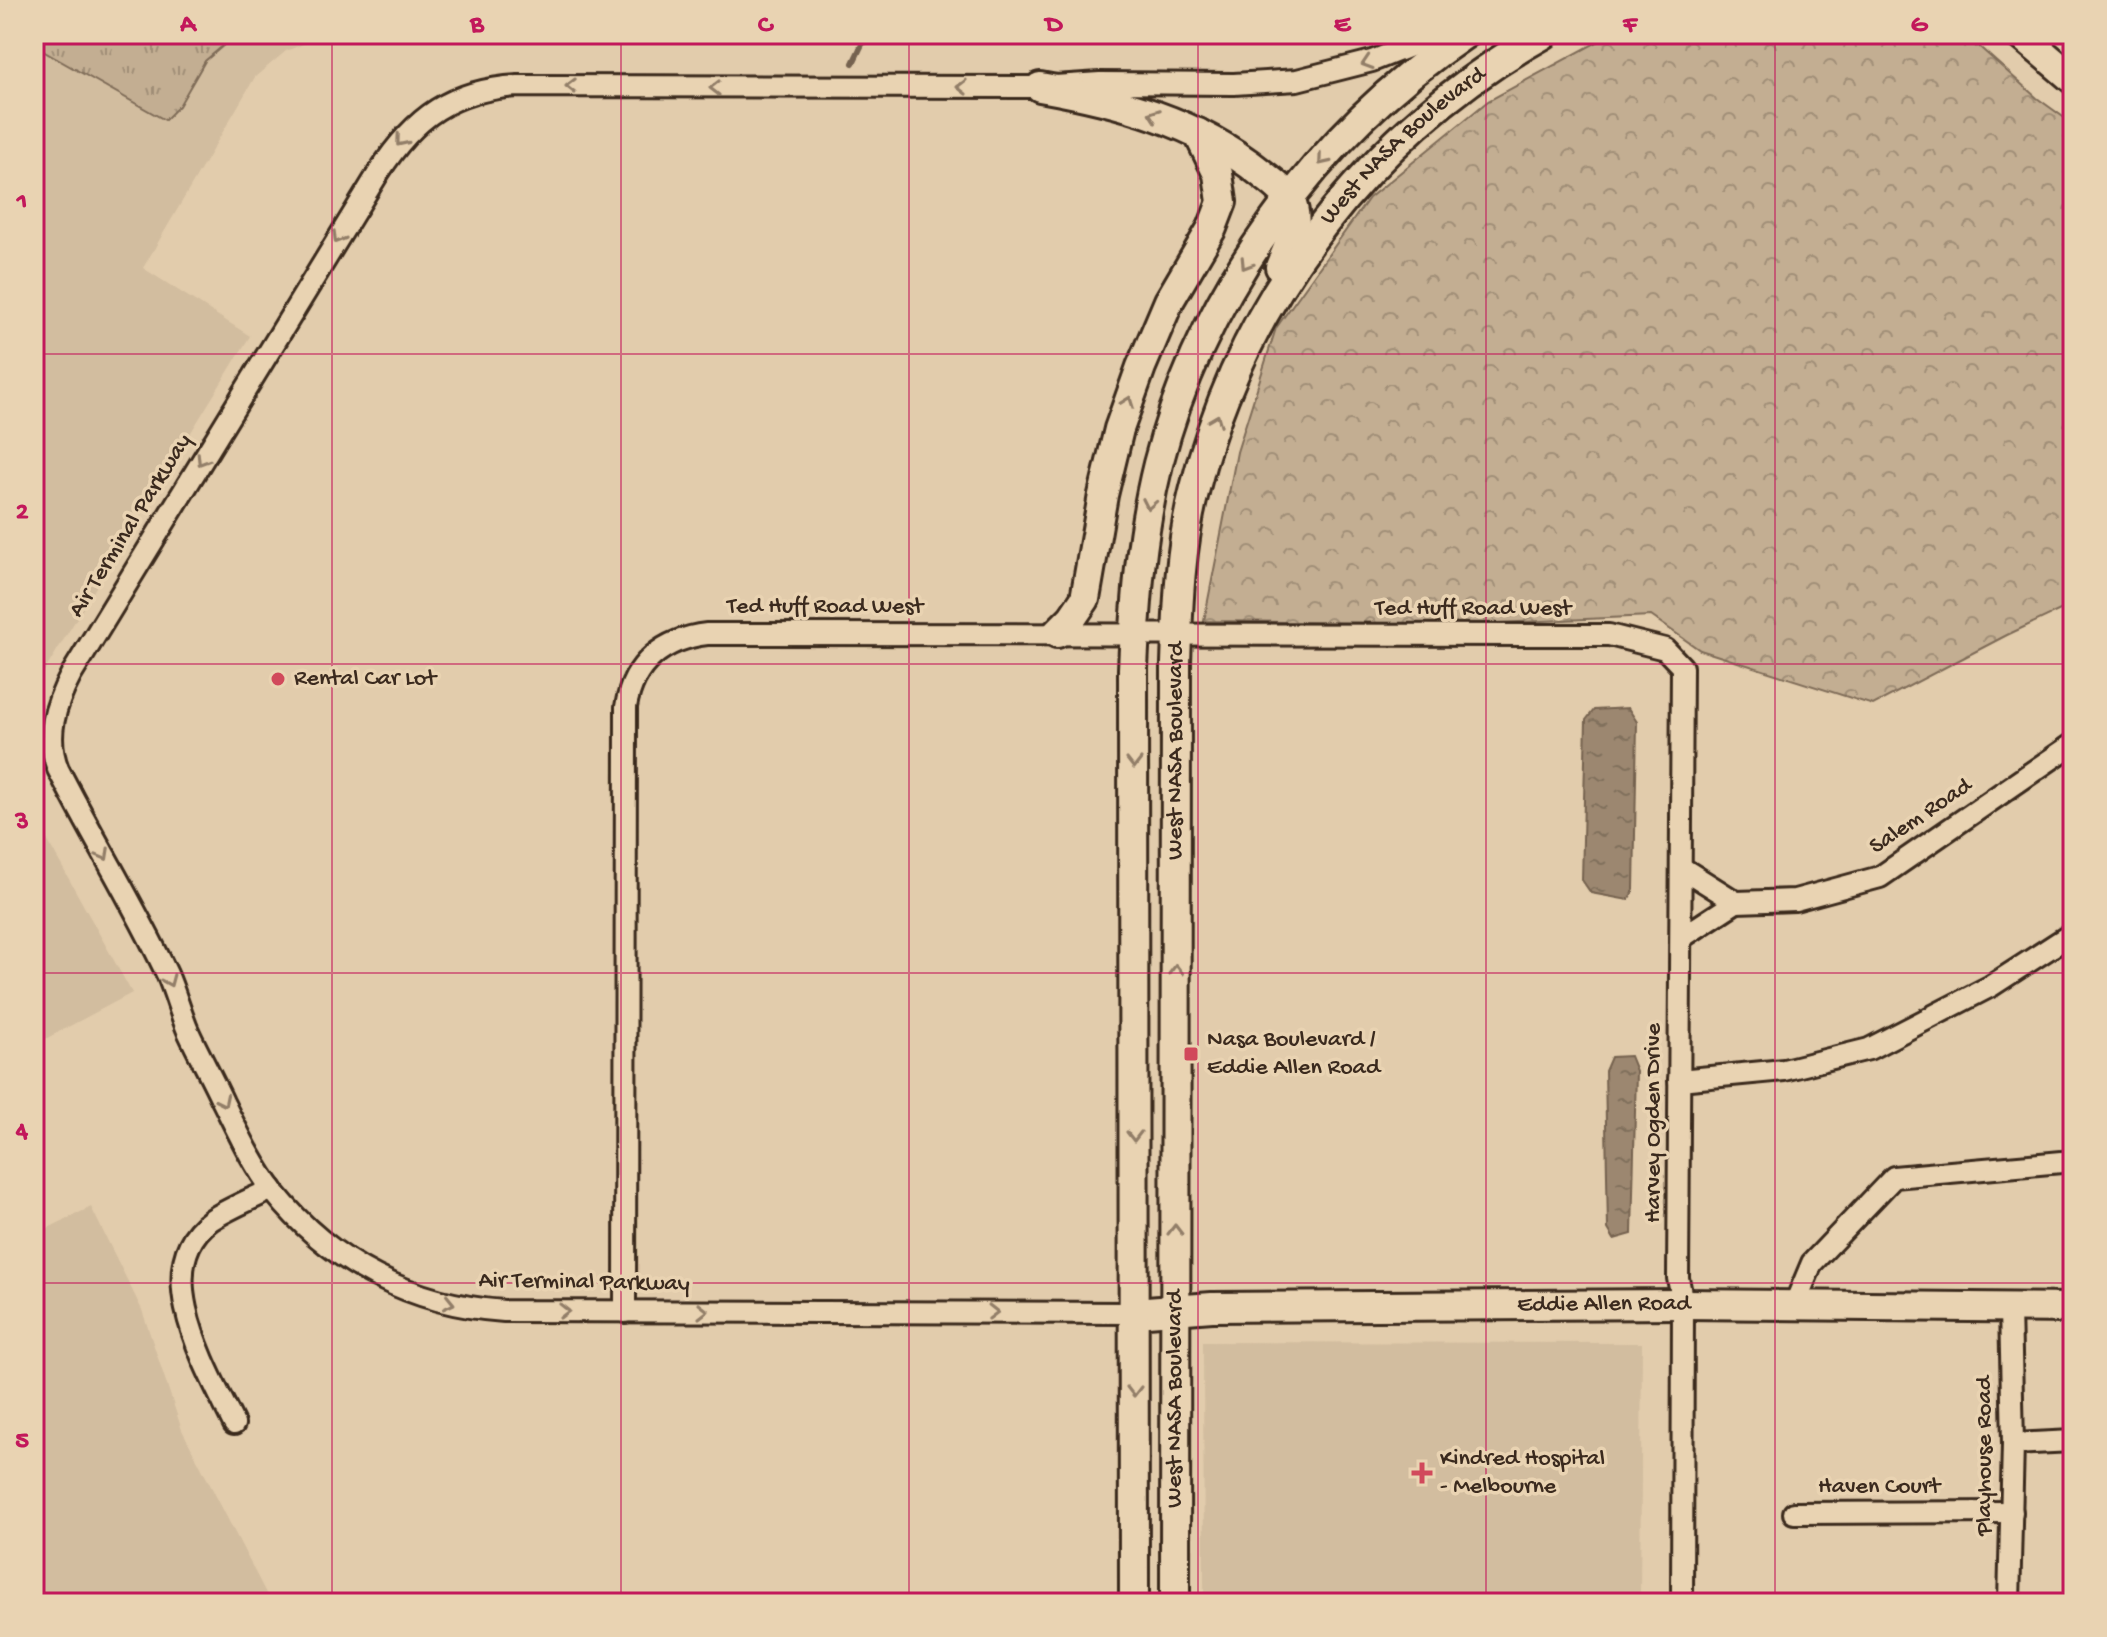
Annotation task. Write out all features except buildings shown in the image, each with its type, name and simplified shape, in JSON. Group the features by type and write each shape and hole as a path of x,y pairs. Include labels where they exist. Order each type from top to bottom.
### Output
{"main road":[{"name":"West NASA Boulevard","path":"1134,1603 1134,633 1145,529 1159,461 1211,326 1244,268 1290,200 1334,147 1378,102 1465,34"},
{"name":"West NASA Boulevard","path":"1175,1603 1177,633 1184,548 1194,491 1212,430 1253,335 1269,304 1303,253 1343,201 1386,153 1462,86 1544,34"},
{"path":"2020,34 2073,79"},
{"path":"1040,87 1121,103 1198,133 1246,161 1290,200 1294,212 1293,231 1253,335"},
{"path":"1057,633 1085,599 1110,461 1141,367 1169,301 1218,215 1221,187 1198,133"},
{"name":"Eddie Allen Road","path":"1134,1313 1175,1308 1683,1304 2073,1308"}],"street":[{"name":"Air Terminal Parkway","path":"1134,1313 486,1310 453,1305 378,1278 342,1257 304,1226 272,1189 241,1139 188,1031 147,932 58,769 51,747 51,731 58,702 71,675 388,157 404,137 437,108 458,97 493,87 1040,87 1100,83 1274,83 1360,65 1440,34"},
{"name":"Ted Huff Road West","path":"625,1312 626,707 636,676 661,648 683,638 707,634 1177,633 1609,635 1665,649"},
{"name":"Harvey Ogden Drive","path":"1665,649 1682,667 1678,1278 1683,1304 1682,1603"},
{"name":"Salem Road","path":"1736,902 1795,900 1880,877 2073,744"},
{"path":"1681,938 1736,902 1682,868"},
{"path":"1679,1080 1784,1070 1869,1049 1991,986 2073,933"},
{"path":"1794,1306 1812,1263 1894,1177 2073,1161"},
{"path":"234,1424 207,1368 189,1319 182,1286 184,1262 196,1238 212,1220 272,1189"},
{"name":"Playhouse Road","path":"2009,1603 2013,1444 2010,1308"},
{"path":"2013,1444 2073,1441"},
{"name":"Haven Court","path":"1794,1513 2012,1512"}],"shaded area":[{"path":"34,34 676,34 676,37 323,36 286,51 255,77 143,268 250,336 34,688"},
{"path":"34,816 132,993 34,1045"},
{"path":"91,1207 142,1310 182,1430 271,1603 34,1603 34,1235"},
{"name":"Kindred Hospital - Melbourne","path":"1203,1342 1642,1343 1640,1603 1204,1603"}],"green space":[{"path":"34,34 237,34 205,61 179,106 165,120 34,46"},
{"path":"1612,34 1965,34 2037,98 2073,124 2073,604 1873,705 1700,650 1651,616 1476,624 1204,621 1237,452 1276,328 1369,198 1488,101"}],"water":[{"path":"1628,708 1637,722 1634,890 1628,900 1591,893 1582,880 1586,720 1594,710"},
{"path":"1630,1056 1636,1071 1632,1234 1614,1239 1608,1229 1605,1071 1611,1057"}],"waterway":[{"path":"853,63 867,34"}],"place":[{"name":"Rental Car Lot","path":"278,679"},
{"name":"Nasa Boulevard / Eddie Allen Road","path":"1191,1054"},
{"name":"Kindred Hospital - Melbourne","path":"1422,1473"}]}
